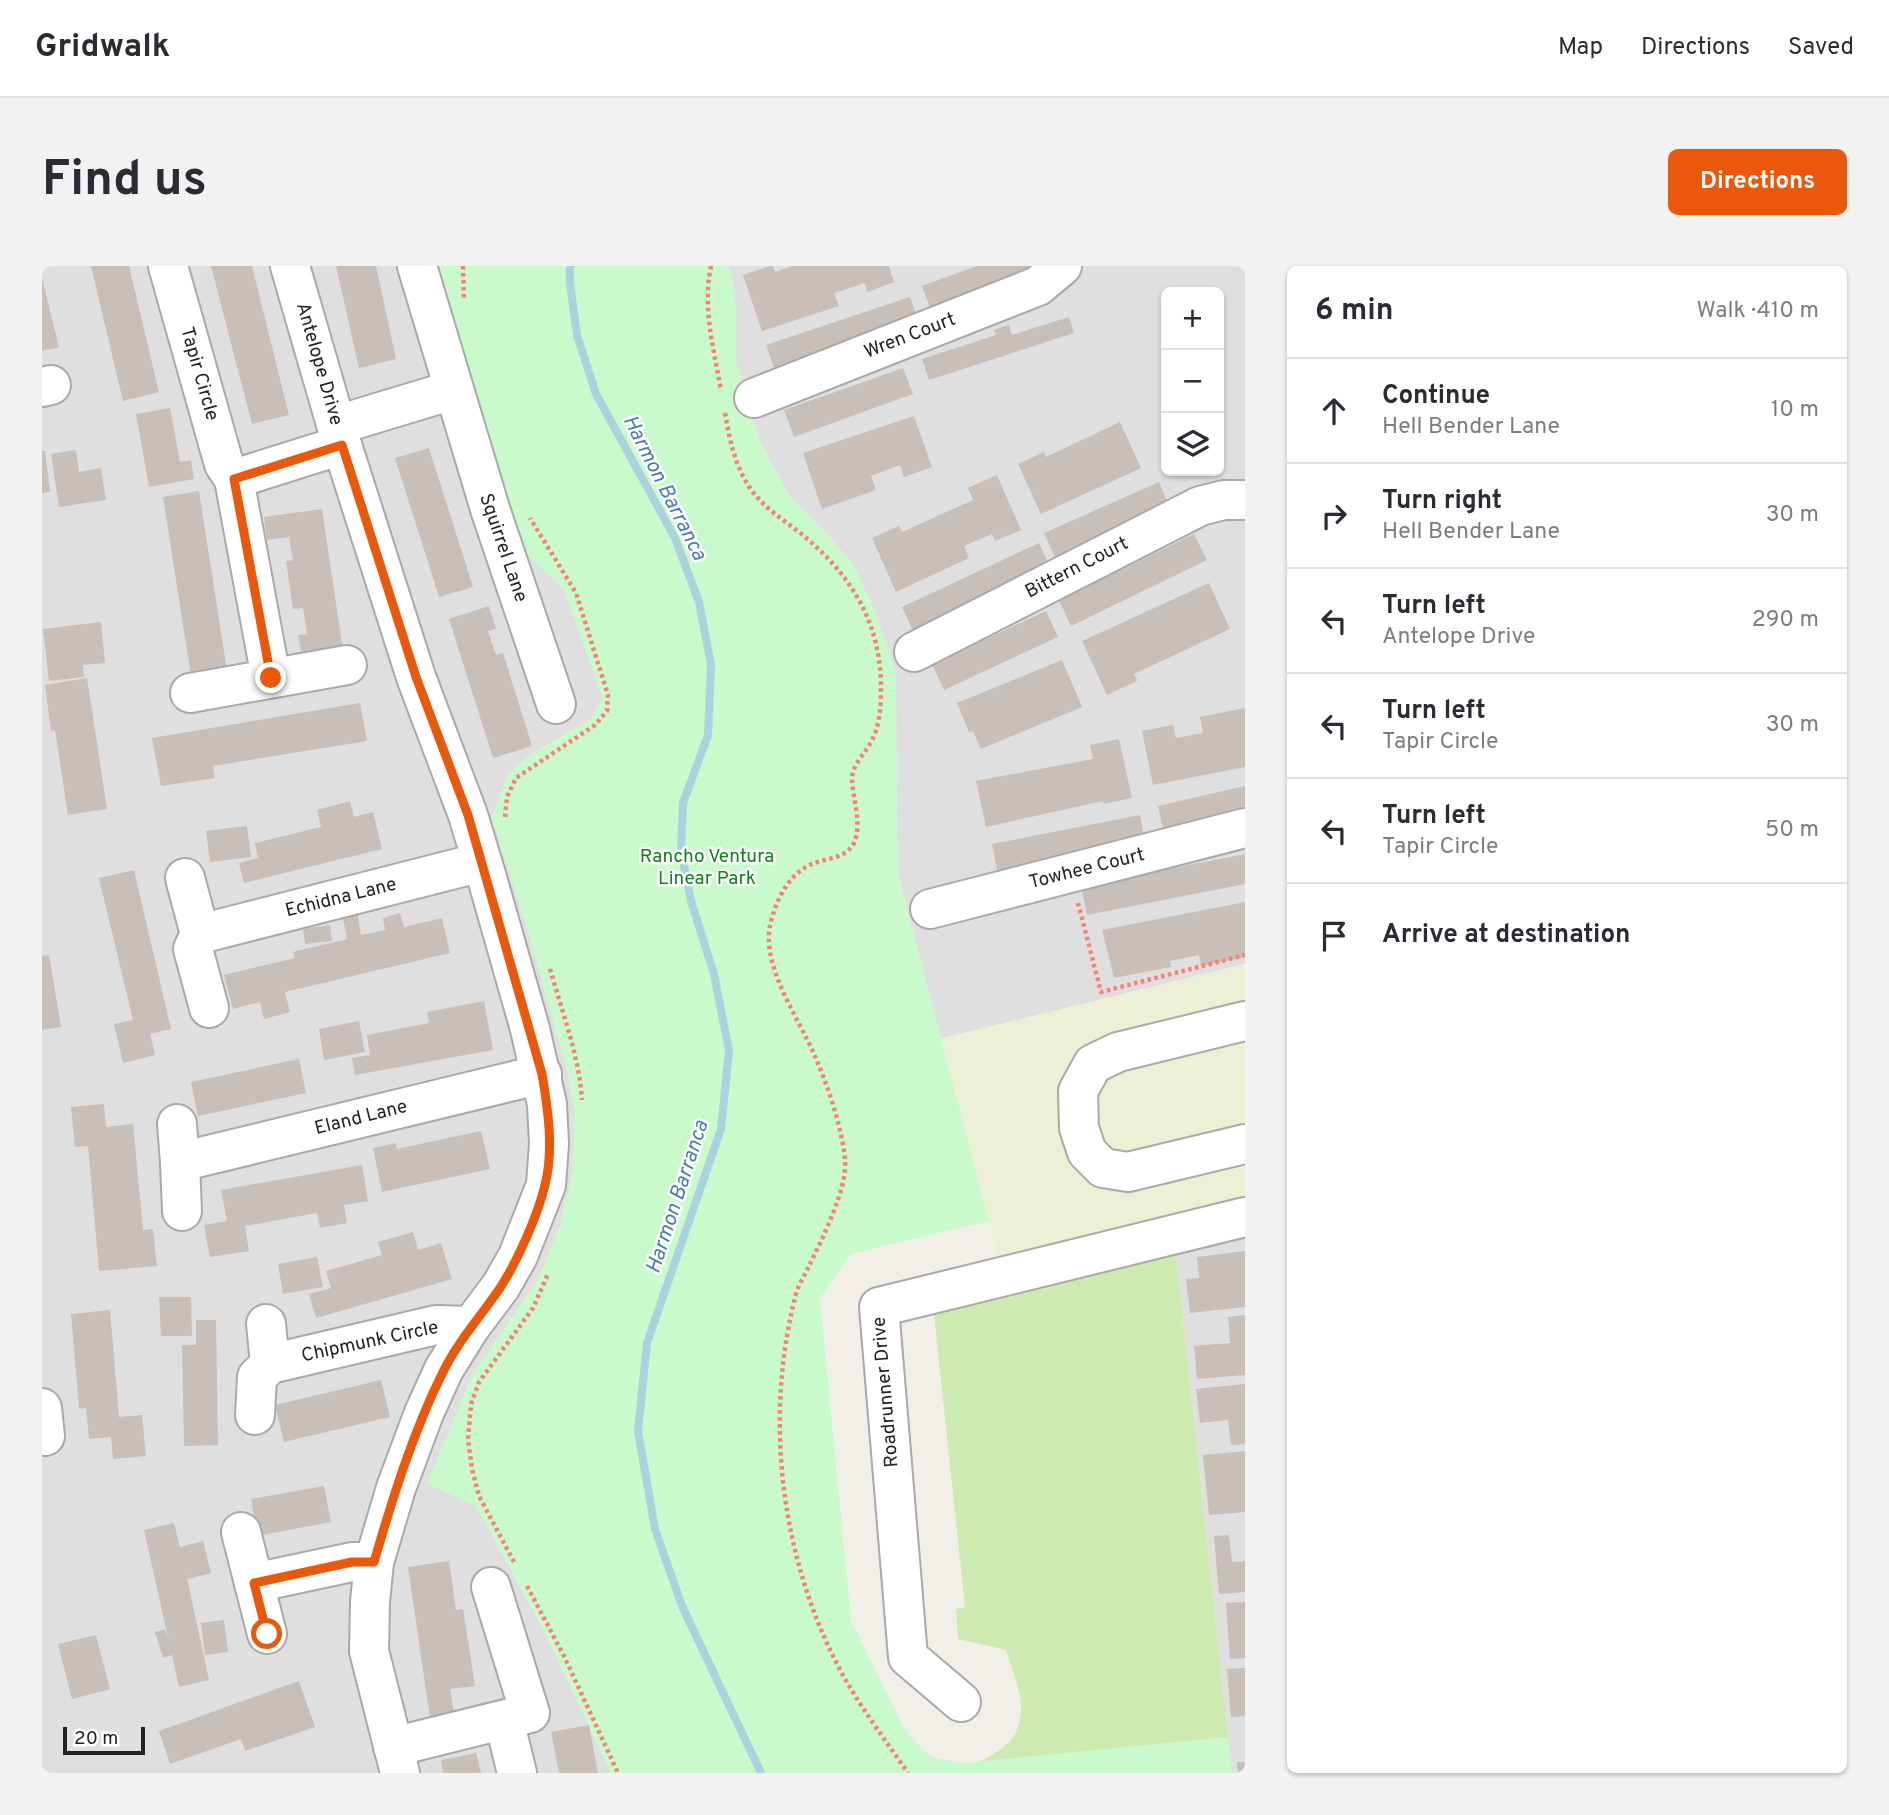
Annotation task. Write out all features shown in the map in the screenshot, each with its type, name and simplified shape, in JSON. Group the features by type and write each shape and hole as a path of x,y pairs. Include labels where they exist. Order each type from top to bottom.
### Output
{"street":[{"name":"Tapir Circle","path":"168,266 224,464 234,479 271,678"},
{"name":"Antelope Drive","path":"290,266 416,677 468,815 542,1074 547,1104 549,1144 546,1185 518,1256 501,1286 444,1369 396,1488 374,1562 369,1651 396,1760"},
{"name":"Squirrel Lane","path":"417,266 491,512 556,704"},
{"name":"Wren Court","path":"734,403 1038,286 1062,266"},
{"path":"234,479 453,390"},
{"name":"Bittern Court","path":"914,652 1200,506 1224,500 1245,500"},
{"path":"190,693 347,665"},
{"name":"Towhee Court","path":"930,909 1245,828"},
{"name":"Echidna Lane","path":"200,934 482,862"},
{"path":"185,878 200,934 193,949 209,1008"},
{"path":"1245,1021 1118,1052 1093,1064 1078,1091 1079,1128 1087,1152 1103,1168 1128,1172 1245,1144"},
{"name":"Eland Lane","path":"180,1163 542,1074"},
{"path":"177,1124 182,1211"},
{"name":"Roadrunner Drive","path":"961,1702 908,1657 879,1307 1245,1217"},
{"path":"255,1415 257,1377 270,1364 266,1324"},
{"name":"Chipmunk Circle","path":"270,1364 436,1325 471,1326"},
{"path":"241,1532 267,1634"},
{"path":"254,1583 352,1562 374,1562"},
{"path":"396,1760 530,1713 491,1587"},
{"path":"504,1720 517,1773"}],"path":[{"path":"711,266 706,289 708,309 734,403 734,459 749,487 770,510 832,561 849,581 869,619 878,651 881,688 879,722 873,740 853,768 856,837 852,847 840,857 810,864 792,879 778,900 770,927 770,953 777,975 829,1090 845,1157 840,1192 823,1238 795,1295 786,1341 779,1416 782,1477 793,1542 808,1599 834,1658 858,1700 908,1773"},
{"path":"1071,873 1101,992 1245,955"}],"shaded area":[{"path":"42,266 436,266 521,548 564,589 603,698 591,719 529,756 509,774 492,817 530,937 567,1069 575,1112 573,1172 560,1227 540,1276 514,1316 476,1506 547,1636 611,1773 42,1773"},
{"path":"730,266 1245,266 1245,964 940,1039 897,871 896,673 854,566 789,495 761,444 735,361 736,308"},
{"path":"1245,1196 1245,1773 1232,1773 1170,1215"}],"green space":[{"name":"Rancho Ventura Linear Park","path":"436,266 730,266 736,308 736,361 761,444 789,495 854,566 874,608 896,673 897,871 989,1221 851,1254 820,1298 851,1620 905,1730 931,1757 963,1763 1228,1737 1232,1773 611,1773 547,1636 476,1506 427,1484 472,1376 540,1276 560,1227 573,1172 575,1112 567,1069 530,937 492,817 509,774 529,756 591,719 603,698 564,589 521,548"},
{"path":"1245,964 1245,1196 997,1257 940,1039"},
{"path":"1176,1252 1232,1773 979,1763 1011,1740 1020,1718 1020,1696 1006,1650 958,1639 956,1609 965,1607 934,1315"}],"building":[{"path":"91,266 129,266 159,392 123,401"},
{"path":"211,266 252,266 289,415 252,424"},
{"path":"336,266 376,266 396,359 359,368"},
{"path":"773,266 775,272 792,266 889,266 894,282 867,292 865,283 834,293 839,306 762,331 743,275"},
{"path":"977,266 1047,266 932,313 922,286"},
{"path":"42,278 59,347 42,351"},
{"path":"910,297 919,323 777,376 766,345"},
{"path":"1069,317 1074,333 929,380 922,359 996,335 994,330 1009,325 1012,335"},
{"path":"903,368 913,394 794,437 784,410"},
{"path":"170,408 180,462 191,460 194,479 149,487 136,414"},
{"path":"914,416 932,467 904,477 900,465 871,476 876,490 822,509 803,453"},
{"path":"1120,422 1141,468 1041,514 1018,464 1044,452 1046,457"},
{"path":"429,448 473,587 439,597 395,458"},
{"path":"76,450 79,472 101,468 106,500 59,507 51,454"},
{"path":"42,451 45,451 50,492 42,493"},
{"path":"997,475 1021,530 995,541 992,534 964,546 969,558 896,592 872,538 899,526 902,532 973,500 968,488"},
{"path":"1159,482 1170,508 1056,559 1044,533"},
{"path":"199,491 227,671 191,676 163,497"},
{"path":"322,509 343,651 302,656 298,635 307,634 303,608 293,609 286,561 293,560 289,537 267,540 264,517"},
{"path":"1194,534 1207,560 1071,626 1059,600"},
{"path":"1039,543 1051,569 914,633 902,607"},
{"path":"1209,583 1230,629 1134,674 1137,681 1107,695 1082,641"},
{"path":"489,606 496,629 488,631 496,655 503,653 532,746 493,758 449,619"},
{"path":"1046,611 1058,637 944,690 932,664"},
{"path":"101,622 105,663 83,665 84,677 49,681 43,629"},
{"path":"1062,660 1082,707 981,749 973,731 969,732 957,703"},
{"path":"87,678 107,809 68,815 55,730 51,731 45,685"},
{"path":"360,703 367,741 213,766 215,778 161,786 152,738"},
{"path":"1245,708 1245,767 1153,785 1142,731 1173,725 1176,738 1203,733 1200,717"},
{"path":"1119,739 1132,798 1104,804 1103,801 986,827 976,781 1093,759 1090,745"},
{"path":"1245,786 1245,816 1164,833 1158,806"},
{"path":"350,801 354,817 373,812 382,849 244,883 239,863 258,858 255,843 321,827 317,810"},
{"path":"1140,815 1145,842 998,875 992,844"},
{"path":"247,826 251,857 210,862 206,831"},
{"path":"1245,854 1245,884 1087,915 1081,886"},
{"path":"134,870 171,1029 150,1034 155,1055 123,1063 114,1024 133,1020 99,878"},
{"path":"1245,902 1245,957 1201,966 1199,955 1170,961 1171,967 1114,978 1102,930"},
{"path":"357,911 361,935 385,930 383,918 400,913 404,927 442,918 450,953 285,992 290,1012 264,1019 260,1002 233,1009 224,975 295,958 293,952 347,939 342,913"},
{"path":"330,925 332,941 305,944 303,929"},
{"path":"49,955 61,1027 42,1030 42,956"},
{"path":"484,1001 493,1050 355,1075 352,1058 370,1055 367,1035 429,1023 427,1012"},
{"path":"359,1021 365,1052 324,1060 319,1029"},
{"path":"299,1059 306,1093 198,1116 191,1082"},
{"path":"104,1104 106,1127 133,1124 143,1230 153,1229 157,1266 99,1271 88,1146 75,1147 71,1107"},
{"path":"481,1131 490,1169 382,1192 373,1148 396,1143 397,1149"},
{"path":"362,1165 368,1201 344,1205 347,1223 320,1228 317,1213 245,1226 249,1251 210,1257 204,1225 227,1221 221,1190"},
{"path":"413,1232 418,1250 441,1243 452,1279 316,1318 309,1294 331,1288 326,1271 382,1255 378,1242"},
{"path":"1245,1251 1245,1307 1190,1313 1186,1279 1199,1278 1197,1257"},
{"path":"317,1257 323,1287 283,1294 278,1264"},
{"path":"159,1297 191,1297 192,1336 161,1336"},
{"path":"110,1310 119,1417 142,1415 146,1456 113,1459 111,1437 89,1439 86,1408 79,1409 71,1314"},
{"path":"1245,1315 1245,1375 1197,1379 1194,1346 1230,1343 1228,1317"},
{"path":"196,1320 216,1320 218,1445 184,1446 182,1345 196,1345"},
{"path":"381,1380 390,1417 284,1442 275,1405"},
{"path":"1245,1384 1245,1444 1231,1445 1228,1420 1200,1423 1196,1389"},
{"path":"1245,1451 1245,1512 1209,1515 1203,1455"},
{"path":"324,1486 331,1522 257,1536 251,1499"},
{"path":"174,1523 180,1547 203,1541 211,1573 188,1579 185,1569 209,1680 179,1687 172,1655 163,1658 155,1632 165,1629 169,1642 144,1530"},
{"path":"1229,1535 1232,1562 1245,1561 1245,1592 1219,1594 1214,1536"},
{"path":"449,1561 456,1610 463,1609 475,1686 450,1689 454,1714 430,1718 408,1567"},
{"path":"1245,1602 1245,1658 1230,1659 1226,1603"},
{"path":"224,1620 228,1652 205,1655 201,1623"},
{"path":"96,1635 110,1689 72,1699 58,1644"},
{"path":"1245,1668 1245,1716 1231,1717 1227,1669"},
{"path":"299,1681 315,1727 245,1751 241,1739 170,1764 159,1731"},
{"path":"589,1725 598,1773 559,1773 551,1732"},
{"path":"476,1753 481,1773 443,1773 441,1760"},
{"path":"1237,1762 1245,1762 1245,1773 1238,1773"}],"waterway":[{"name":"Harmon Barranca","path":"570,266 577,335 596,394 675,538 699,602 711,665 708,735 683,803 681,851 691,901 714,974 729,1051 721,1129 647,1343 638,1431 655,1529 682,1606 761,1773"}],"route":[{"path":"267,1634 254,1583 352,1562 374,1562 396,1488 444,1369 501,1286 518,1256 546,1185 549,1144 542,1074 487,878 468,815 416,677 342,445 234,479 271,678"}]}
